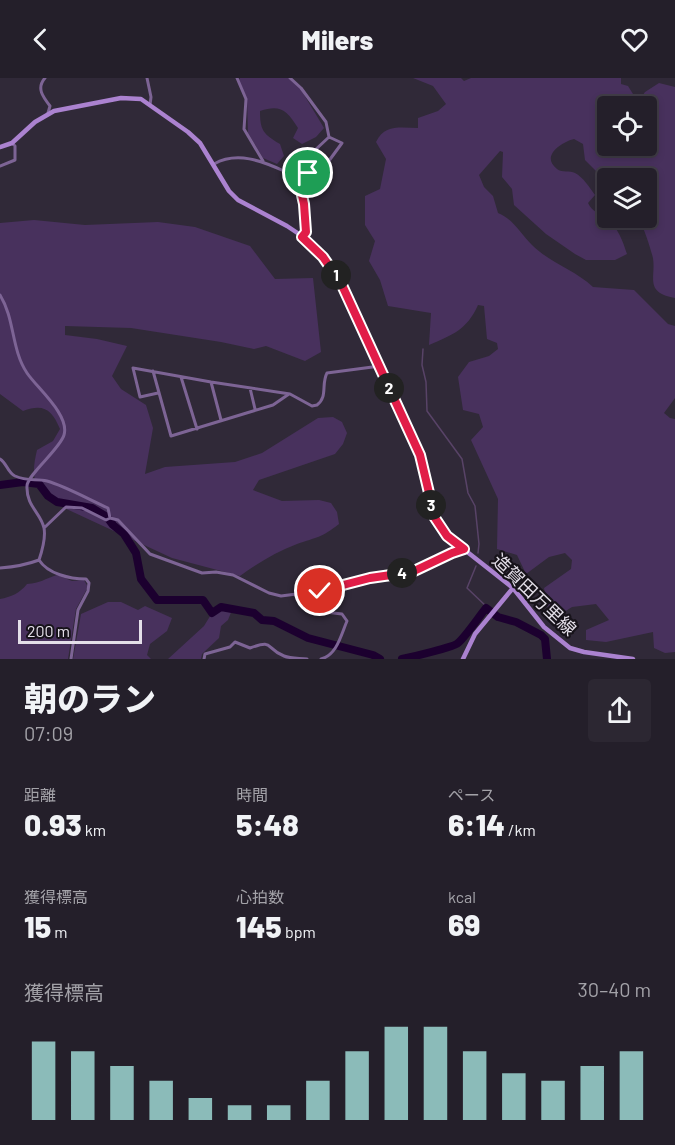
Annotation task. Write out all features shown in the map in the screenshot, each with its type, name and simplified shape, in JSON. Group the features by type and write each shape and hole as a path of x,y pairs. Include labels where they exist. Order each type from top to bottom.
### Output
{"main road":[{"name":"造賀田万里線","path":"0,147 12,143 47,114 69,107 121,98 141,99 188,132 200,143 229,191 238,200 287,226 302,237 323,257 341,283 420,455 435,518 447,536 513,588 544,627 570,648 633,659"},
{"path":"463,659 474,634 513,588"}],"street":[{"path":"45,78 40,86 40,92 50,106 47,114"},
{"path":"147,78 151,97 150,105"},
{"path":"237,78 246,99 244,129 264,163"},
{"path":"290,78 301,88 326,122 329,137"},
{"path":"313,152 329,137"},
{"path":"302,237 306,232 301,191 320,172 342,143 329,137"},
{"path":"0,166 15,160 15,146 12,143"},
{"path":"214,164 234,157 264,163 284,171 293,168 300,169 313,178"},
{"path":"0,295 6,305 19,359 28,375 60,416 65,431 64,436 28,481 28,500 44,528 43,548 39,560 26,566 12,565 0,568"},
{"path":"158,393 140,396 133,368 290,394 312,406 317,405 322,399 327,373 380,366"},
{"path":"153,371 171,436 273,405 290,394"},
{"path":"181,377 197,429"},
{"path":"211,382 221,420"},
{"path":"250,388 255,409"},
{"path":"0,459 9,472 28,481 46,480 108,508 108,519"},
{"path":"44,528 69,507 92,512 108,519 118,520 150,554 202,573 216,572 233,575 269,593 281,596 320,591 370,578 412,572 464,549"},
{"path":"39,560 42,565 66,577 86,579 89,583 88,591 78,610 71,659"},
{"path":"320,591 325,612 342,614 346,621 338,644 332,653 321,659"},
{"path":"204,659 205,654 230,647 235,642 247,648 261,643 266,644 285,657 308,659"}],"shaded area":[{"path":"240,78 289,78 300,88 324,128 316,137 302,144 293,138 298,128 286,113 273,108 260,111 264,131 280,144 284,156 277,164 263,158 248,133 247,100"},
{"path":"413,78 461,78 464,81 471,78 621,78 621,84 628,86 634,96 597,96 597,156 657,156 657,96 642,96 659,83 675,87 675,298 655,288 653,258 643,228 657,228 657,168 597,168 597,172 585,160 583,144 574,139 559,146 552,155 552,164 557,169 575,173 581,177 595,195 588,203 597,212 597,228 616,228 617,230 627,254 615,260 586,260 546,234 514,205 512,189 502,177 503,152 500,151 479,175 484,187 493,196 498,213 512,222 539,251 593,287 634,290 668,324 675,326 675,398 664,413 675,419 675,652 665,653 654,648 653,632 606,642 586,640 586,630 609,620 596,604 572,607 550,621 544,588 571,569 572,560 565,553 549,557 526,574 517,555 497,549 498,499 471,440 483,427 479,414 463,410 458,377 469,362 489,356 498,349 497,343 487,339 484,306 478,305 469,320 458,331 429,345 431,313 388,306 380,280 369,261 375,241 365,225 365,196 380,189 386,159 376,142 384,132 394,128 418,128 418,118 438,111 446,104 433,86"},
{"path":"34,220 85,225 158,222 195,227 250,246 275,279 313,278 321,352 305,361 266,346 254,349 131,328 65,326 65,335 127,346 112,376 121,389 146,405 153,428 145,474 165,467 235,462 262,453 318,418 333,417 342,422 347,433 343,444 335,454 259,480 253,490 282,501 319,500 331,503 337,512 339,524 323,535 274,554 240,576 172,558 60,506 44,494 34,476 37,450 53,441 60,429 54,417 46,410 37,408 23,411 0,394 0,223"},
{"path":"57,575 72,581 84,580 88,587 76,609 68,659 0,659 0,599 15,594 27,584"},
{"path":"108,602 121,602 138,610 145,606 172,618 167,631 150,644 147,655 151,659 73,659 81,614"},
{"path":"222,608 232,610 228,620 221,626 219,638 202,654 201,659 168,659 204,626 212,613"}],"waterway":[{"path":"423,349 422,365 426,382 427,411 462,459 468,493 475,506 478,553"},
{"path":"0,485 23,482 39,484 48,496 57,502 92,508 107,517 124,534 136,553 141,579 157,600 203,600 212,613 221,607 254,613 262,620 274,621 308,638 373,655 380,659"},
{"path":"476,566 467,588 488,608"},
{"path":"402,659 455,645 486,608 498,617 516,622 541,635 545,639 547,659"}],"route":[{"path":"308,173 313,178 301,191 306,232 302,237 323,257 341,283 420,455 435,518 447,536 464,549 412,572 370,578 320,591"}]}
